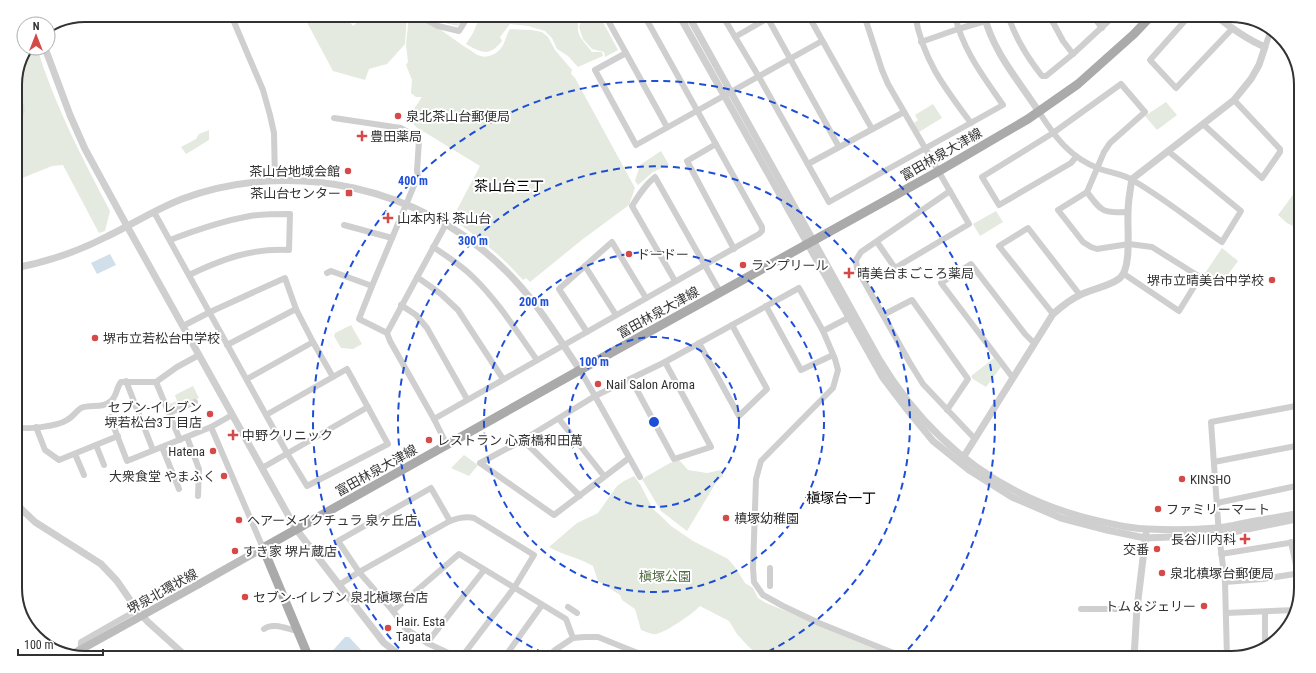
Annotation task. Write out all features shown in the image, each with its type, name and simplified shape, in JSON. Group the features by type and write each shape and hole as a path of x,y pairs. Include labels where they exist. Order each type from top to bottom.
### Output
{"main road":[{"name":"富田林泉大津線","path":"263,548 939,171 1039,112 1078,84 1145,22"},
{"name":"堺泉北環状線","path":"79,651 263,548"},
{"path":"263,548 306,651"}],"street":[{"path":"234,22 263,90 270,115 274,133 275,180"},
{"path":"431,22 438,26 459,31 465,22"},
{"path":"609,22 667,127"},
{"path":"434,419 675,281 734,249 762,231 762,227 648,22"},
{"path":"683,22 728,95 891,380 905,399 962,460 969,470 1012,497 1062,518 1145,538 1219,532 1294,519"},
{"path":"692,22 728,95"},
{"path":"726,22 759,77 829,202 1003,105 973,62 957,22"},
{"path":"734,37 758,22"},
{"path":"770,22 839,147"},
{"path":"812,22 872,129"},
{"path":"866,22 882,70 904,112 969,224 895,268 877,242"},
{"path":"916,22 920,42 936,74 949,94 971,122"},
{"path":"920,42 974,22"},
{"path":"986,22 1002,57 1053,133 1064,146 1076,157 1098,168 1132,179 1222,242 1241,211 1168,151"},
{"path":"1011,22 1018,42 1042,76 1046,76 1108,22"},
{"path":"1053,22 1063,41 1073,54"},
{"path":"1097,22 1102,28"},
{"path":"1184,22 1150,60 1176,88 1232,29"},
{"path":"1224,22 1249,40 1265,47"},
{"path":"962,460 1053,314 1080,294 1111,284 1120,279 1124,274 1129,244 1128,212 1132,179 1204,125 1234,100 1251,79 1259,64 1269,35"},
{"path":"626,53 595,70 636,145 728,95 822,41"},
{"path":"48,56 70,115 86,150 296,529 384,643 395,651"},
{"path":"1076,157 1071,163 999,205 982,177 1053,133 1121,84 1145,112 1110,143 1104,152 1087,192 1058,210 1084,242 1091,247 1097,249 1129,244 1152,247 1200,277 1179,311 1124,274"},
{"path":"1204,125 1262,178 1280,152 1280,149 1234,100"},
{"path":"808,164 904,112"},
{"path":"334,118 401,128 417,137 419,143 418,176 359,319 387,333 447,445"},
{"path":"716,144 687,161 734,249"},
{"path":"675,281 632,206 640,193 655,177 720,292"},
{"path":"22,265 44,261 84,247 181,199 231,185 275,180 310,181 337,184 364,190 407,204 446,224 476,245 506,270 536,307 580,370 640,477"},
{"path":"950,191 861,252 856,260 857,269 923,384 975,439"},
{"path":"1087,192 1099,208 1110,213 1128,212"},
{"path":"154,212 247,379 266,415 287,453 307,486 388,444 347,369 266,415"},
{"path":"170,240 209,226 232,220 251,216 290,214 289,250 251,252 230,257 215,262 189,275"},
{"path":"387,333 446,224"},
{"path":"344,225 392,238"},
{"path":"1053,314 999,246 1028,228 1080,294"},
{"path":"587,332 559,289 612,242 646,298"},
{"path":"811,242 848,318 883,378 904,407 933,441 1017,492 1041,503 1081,517 1127,527 1146,529 1219,532 1294,515"},
{"path":"433,247 453,260 473,277 510,321 537,360"},
{"path":"1013,378 941,283 971,264 1034,344"},
{"path":"585,266 616,316"},
{"path":"327,273 331,271 372,286"},
{"path":"417,277 441,294 458,310 503,379"},
{"path":"183,326 285,278 296,309 333,376"},
{"path":"629,458 554,515 480,462 523,440 595,396 665,362 799,288 823,331 838,370 832,388 761,461 756,479 753,568 754,582 763,595 783,606 819,623 889,651"},
{"path":"883,315 912,300 968,379 947,410"},
{"path":"401,305 416,315 427,328 468,399"},
{"path":"766,306 801,370 833,355"},
{"path":"227,345 296,309"},
{"path":"823,331 848,318"},
{"path":"699,343 739,416 767,389 732,325"},
{"path":"247,379 313,342"},
{"path":"22,428 36,428 56,425 66,421 82,408 104,405 111,401 116,395 117,386 121,382 156,382 177,367 199,355"},
{"path":"631,379 674,459 711,447 665,362"},
{"path":"126,381 153,450"},
{"path":"156,382 180,440"},
{"path":"169,413 195,402"},
{"path":"1227,651 1225,582 1219,532 1211,422 1294,406"},
{"path":"262,468 368,407"},
{"path":"110,417 128,461 211,427 232,415"},
{"path":"559,419 604,476"},
{"path":"211,427 263,548"},
{"path":"36,428 45,450 59,460 118,436"},
{"path":"187,437 200,469 198,496"},
{"path":"523,440 580,496"},
{"path":"96,445 104,465"},
{"path":"1214,462 1294,446"},
{"path":"162,447 179,489"},
{"path":"75,454 84,475"},
{"path":"1217,503 1294,486"},
{"path":"445,651 428,643 405,628 393,610 359,572 338,541 431,488 450,521"},
{"path":"22,510 35,522 101,564 117,581 137,610 180,651"},
{"path":"338,585 450,521 459,517 474,518 534,555 514,588 465,651"},
{"path":"1134,651 1136,608 1146,529"},
{"path":"1291,542 1294,554"},
{"path":"1221,554 1294,542"},
{"path":"393,610 459,554 566,619 573,638"},
{"path":"770,568 770,586"},
{"path":"428,643 484,570"},
{"path":"1225,582 1294,575"},
{"path":"509,651 542,605"},
{"path":"568,607 577,613"},
{"path":"1081,609 1122,609"},
{"path":"80,651 81,642 137,610"},
{"path":"1226,613 1290,610"},
{"path":"1265,612 1265,641"},
{"path":"264,629 267,626 276,626 298,631"},
{"path":"554,651 573,638 584,637 598,638 632,651"}],"green space":[{"path":"307,22 349,22 353,26 357,22 407,22 405,44 387,64 369,69 365,80 333,71"},
{"path":"408,22 428,22 476,54 483,57 499,51 510,29 542,32 548,37 555,50 572,70 571,74 575,78 635,188 629,205 583,239 530,282 526,278 523,280 489,247 452,219 480,166 416,127 408,118 422,97 416,97 411,93 412,80 406,65 408,62 406,45"},
{"path":"441,22 461,22 457,26"},
{"path":"478,22 579,22 579,35 592,52 602,52 603,56 578,67 568,56 557,49 552,38 545,31 528,26 510,24 500,37 502,41 493,49 485,52 477,50 466,44"},
{"path":"581,22 603,22 618,50 605,57 604,52 592,49 583,39 579,27"},
{"path":"30,56 40,56 52,90 79,151 110,211 105,231 99,233 63,165 52,166 22,178 22,81 24,69"},
{"path":"1166,102 1177,115 1157,130 1145,116"},
{"path":"933,104 942,118 919,132 914,123 918,120 915,115"},
{"path":"209,130 209,140 186,154 181,147 196,139 199,134"},
{"path":"661,151 669,165 653,172 638,185 635,181 640,165"},
{"path":"1294,193 1294,226 1287,223 1278,215"},
{"path":"996,211 1003,222 980,236 973,224"},
{"path":"1222,248 1238,261 1219,287 1203,276"},
{"path":"351,325 362,344 353,349 341,348 334,336 335,333"},
{"path":"994,358 1001,367 986,387 973,379 971,376"},
{"path":"193,386 199,398 173,409 170,408 169,404 177,401 175,395"},
{"path":"464,455 478,465 469,476 451,468"},
{"path":"679,460 688,470 707,473 721,470 723,476 717,481 687,531 661,511 642,479 670,463"},
{"name":"槇塚公園","path":"634,476 640,484 653,509 671,526 693,541 728,559 745,583 753,588 758,598 766,603 884,651 753,651 737,634 729,621 700,606 679,622 661,633 653,634 641,630 635,609 622,600 620,595 598,581 593,566 549,547 577,523 598,513 617,486"}],"shaded area":[{"path":"22,100 24,107 22,117"},
{"path":"110,254 116,265 97,274 91,263"},
{"path":"345,637 349,637 362,651 332,651"}],"place":[{"name":"泉北茶山台郵便局","path":"398,116"},
{"name":"豊田薬局","path":"362,136"},
{"name":"茶山台地域会館","path":"348,171"},
{"name":"茶山台センター","path":"349,193"},
{"name":"山本内科 茶山台","path":"388,218"},
{"name":"ドードー","path":"629,254"},
{"name":"ランプリール","path":"743,265"},
{"name":"晴美台まごころ薬局","path":"849,273"},
{"name":"堺市立晴美台中学校","path":"1272,280"},
{"name":"堺市立若松台中学校","path":"95,338"},
{"name":"Nail Salon Aroma","path":"598,384"},
{"name":"セブン-イレブン 堺若松台3丁目店","path":"210,414"},
{"name":"中野クリニック","path":"233,435"},
{"name":"レストラン 心斎橋和田萬","path":"429,440"},
{"name":"Hatena","path":"213,451"},
{"name":"大衆食堂 やまふく","path":"224,476"},
{"name":"KINSHO","path":"1182,479"},
{"name":"ファミリーマート","path":"1158,509"},
{"name":"槙塚幼稚園","path":"726,518"},
{"name":"ヘアーメイクチュラ 泉ヶ丘店","path":"239,520"},
{"name":"長谷川内科","path":"1245,539"},
{"name":"交番","path":"1157,549"},
{"name":"すき家 堺片蔵店","path":"235,551"},
{"name":"泉北槙塚台郵便局","path":"1162,573"},
{"name":"セブン-イレブン 泉北槇塚台店","path":"245,597"},
{"name":"トム＆ジェリー","path":"1204,606"},
{"name":"Hair. Esta Tagata","path":"388,628"}],"district":[{"name":"茶山台三丁","path":"509,186"},
{"name":"槇塚台一丁","path":"841,498"}]}
